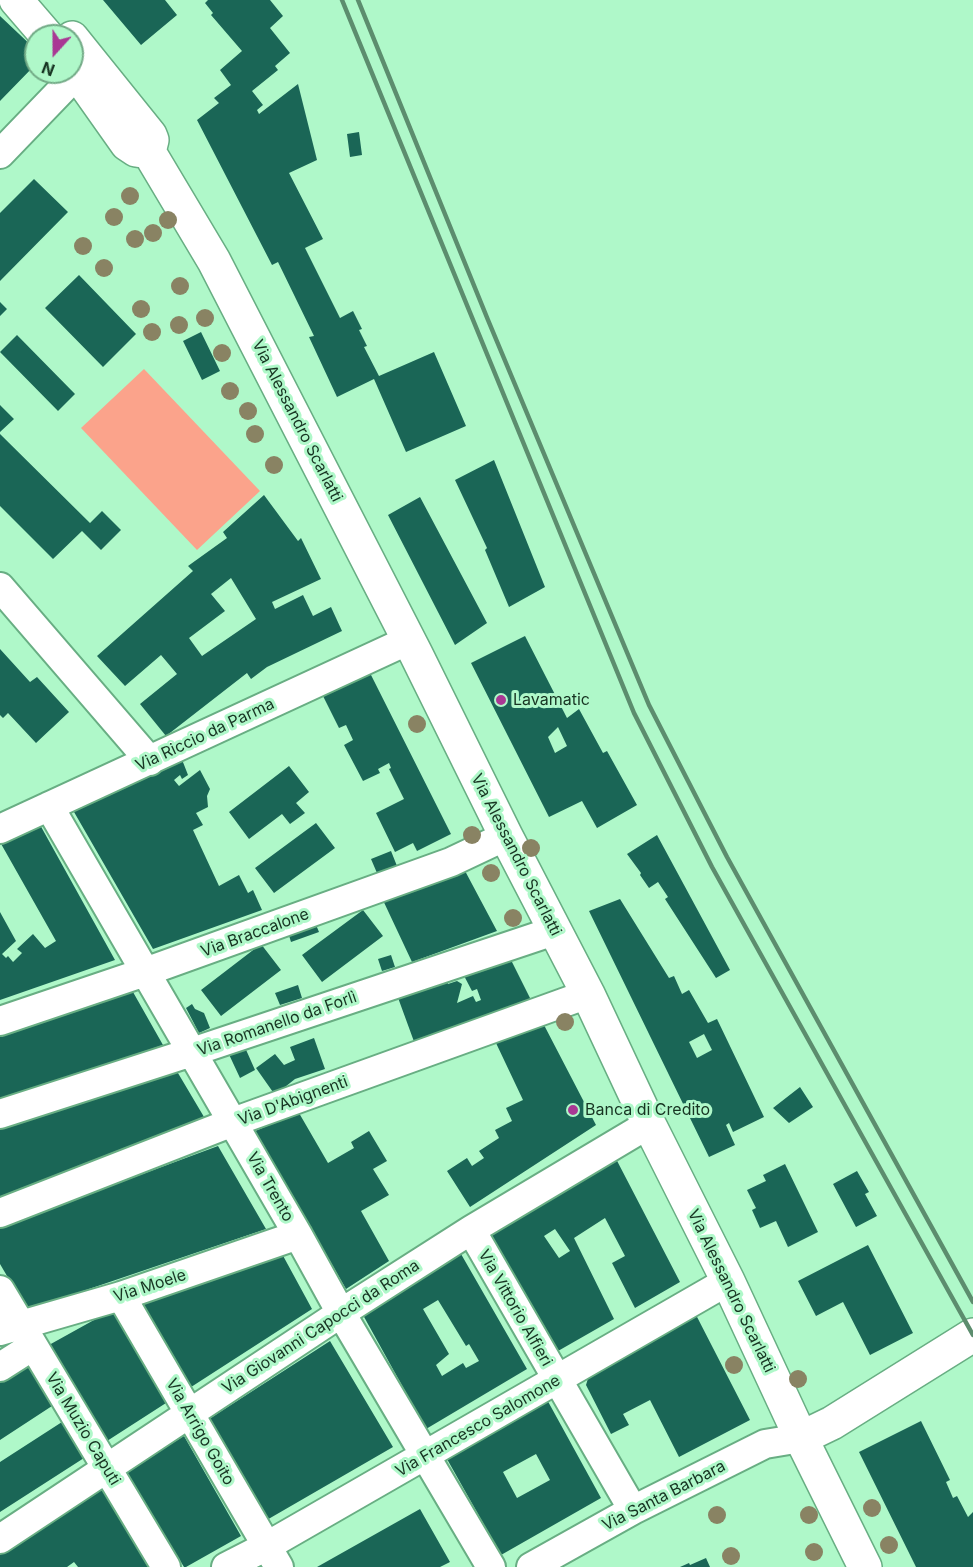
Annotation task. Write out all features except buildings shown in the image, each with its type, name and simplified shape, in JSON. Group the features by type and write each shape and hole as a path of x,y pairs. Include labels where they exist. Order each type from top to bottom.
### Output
{"main road":[{"path":"16,0 37,24"},
{"name":"Via Alessandro Scarlatti","path":"40,0 60,24"},
{"name":"Via Alessandro Scarlatti","path":"84,53 147,129 152,140 149,152 214,261 409,640 554,931 588,994 649,1124 728,1281 801,1438 866,1567"},
{"path":"83,84 127,144 136,150 149,152"},
{"path":"801,1438 832,1423 973,1335"}],"street":[{"path":"0,154 62,84"},
{"path":"0,587 150,761"},
{"name":"Via Riccio da Parma","path":"0,829 409,640"},
{"name":"Via Trento","path":"49,806 341,1313 491,1567"},
{"name":"Via Braccalone","path":"0,1021 145,972 451,862 506,836"},
{"name":"Via Romanello da Forlì","path":"0,1114 554,931"},
{"name":"Via D'Abignenti","path":"0,1213 232,1122 588,994"},
{"name":"Via Giovanni Capocci da Roma","path":"0,1539 341,1313 471,1230 649,1124"},
{"name":"Via Vittorio Alfieri","path":"471,1230 633,1510"},
{"name":"Via Moele","path":"0,1367 18,1334 298,1235"},
{"name":"Via Francesco Salomone","path":"226,1567 273,1556 426,1455 728,1281"},
{"name":"Via Muzio Caputi","path":"0,1290 18,1334 106,1468 166,1567"},
{"name":"Via Arrigo Goito","path":"121,1296 273,1556"},
{"name":"Via Santa Barbara","path":"531,1567 633,1510 765,1444 801,1438"}],"shaded area":[{"path":"144,369 260,491 197,550 81,428"}],"railway":[{"path":"342,0 634,713 712,867 973,1335"},
{"path":"358,0 488,320 649,705 727,857 973,1302"}],"place":[{"name":"Lavamatic","path":"501,700"},
{"name":"Banca di Credito","path":"573,1110"}]}
